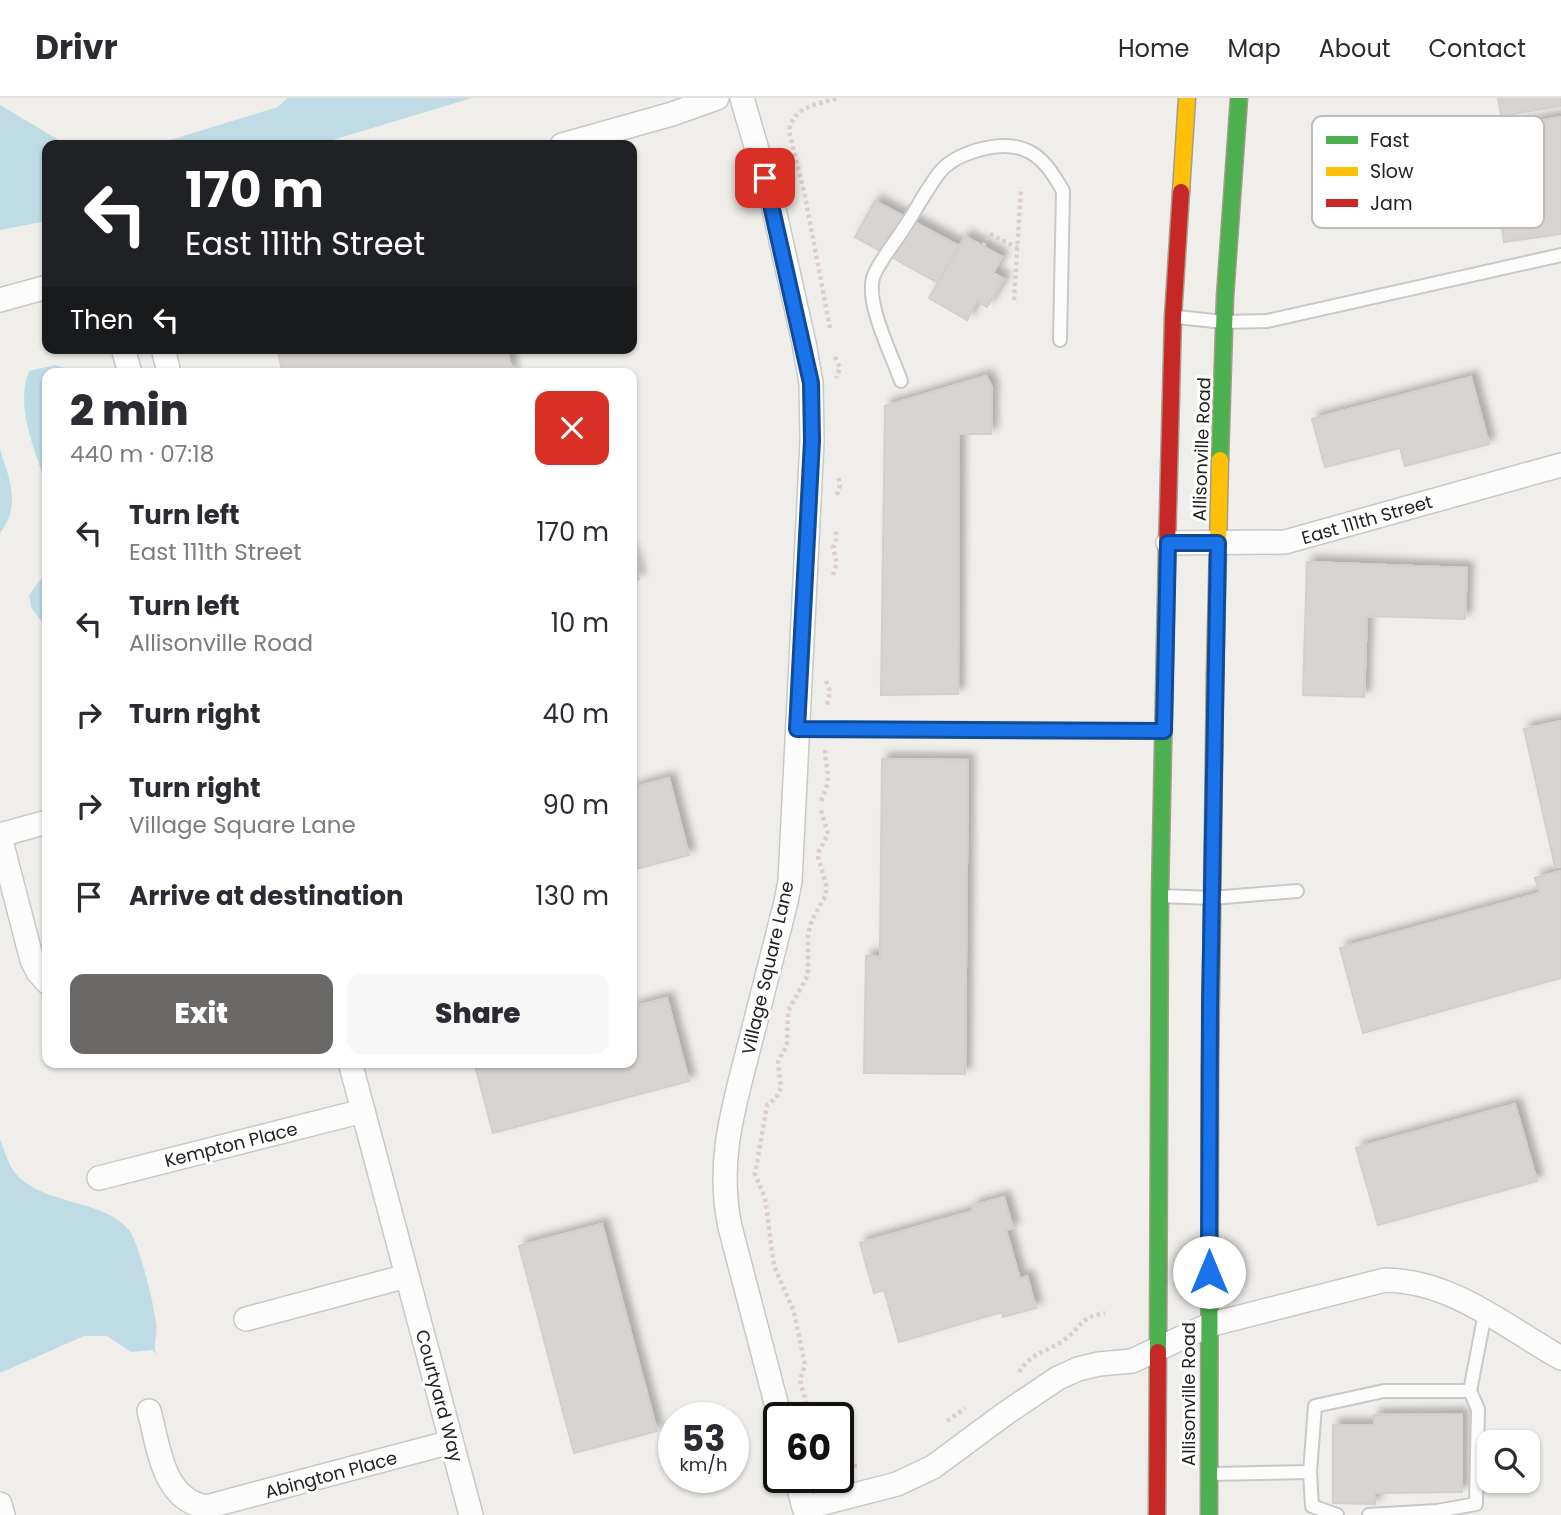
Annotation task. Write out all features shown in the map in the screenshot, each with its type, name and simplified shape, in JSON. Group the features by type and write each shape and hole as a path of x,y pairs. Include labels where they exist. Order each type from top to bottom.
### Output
{"main road":[{"name":"Allisonville Road","path":"1157,1515 1160,896 1173,317 1187,98"},
{"name":"Allisonville Road","path":"1209,1515 1212,898 1218,543 1224,322 1239,98"}],"street":[{"path":"580,140 672,114 717,98"},
{"name":"Village Square Lane","path":"742,98 773,205 811,383 812,441 790,881 728,1129 724,1170 730,1227 776,1402"},
{"path":"0,300 42,288"},
{"name":"East 111th Street","path":"1168,543 1285,542 1561,465"},
{"path":"42,823 0,836 32,960 42,976"},
{"name":"Courtyard Way","path":"352,1068 471,1515"},
{"name":"Kempton Place","path":"99,1178 363,1111"},
{"path":"246,1319 407,1276"},
{"path":"800,1493 804,1508 897,1484 933,1467 1006,1413 1058,1378 1078,1369 1099,1364 1132,1362 1209,1325 1385,1280 1407,1280 1434,1286 1561,1358"},
{"name":"Abington Place","path":"149,1410 164,1467 173,1488 188,1502 206,1507 451,1441"},
{"path":"0,1504 3,1515"}],"lane":[{"path":"901,381 872,299 873,277 940,172 958,156 978,150 1003,147 1023,149 1053,173 1063,191 1060,340"},
{"path":"1173,317 1224,322 1267,321 1561,254"},
{"path":"797,729 1164,731"},
{"path":"1160,896 1212,898 1297,891"},
{"path":"1369,1515 1437,1511 1476,1504 1478,1409 1469,1391 1485,1313"},
{"path":"1338,1515 1312,1506 1310,1472 1315,1406 1384,1391 1469,1391"},
{"path":"1209,1474 1310,1472"}],"path":[{"path":"1014,300 1021,187"},
{"path":"983,246 990,234 1018,248"},
{"path":"1018,1373 1030,1357 1065,1339 1082,1321 1105,1314"},
{"path":"944,1424 970,1405"},
{"path":"854,1466 862,1465"}],"water":[{"path":"287,98 472,98 333,140 170,140 278,107"},
{"path":"0,105 59,140 42,140 42,222 0,230"},
{"path":"55,365 65,368 42,368"},
{"path":"42,368 42,473 25,415 25,385 29,371"},
{"path":"0,449 10,481 12,502 11,512 0,533"},
{"path":"42,579 42,622 31,607 29,595"},
{"path":"0,1139 15,1173 27,1184 56,1197 104,1212 129,1230 141,1260 152,1302 156,1326 156,1354 152,1350 131,1352 107,1336 84,1336 0,1373"}],"building":[{"path":"1498,98 1561,98 1561,106 1501,116"},
{"path":"1561,117 1561,234 1504,242 1502,228 1544,228 1544,120"},
{"path":"875,201 959,246 938,283 855,237"},
{"path":"965,236 1002,257 993,273 1004,279 987,307 977,301 967,320 929,298"},
{"path":"278,354 508,354 512,368 282,368"},
{"path":"986,376 992,387 991,434 959,434 958,694 881,695 885,406"},
{"path":"1471,377 1489,444 1405,466 1400,448 1325,467 1312,419"},
{"path":"1307,562 1467,568 1465,619 1367,616 1364,697 1303,695"},
{"path":"1561,721 1561,866 1555,867 1524,729"},
{"path":"882,759 968,760 965,1074 864,1073 866,956 880,957"},
{"path":"669,778 689,855 637,869 637,787"},
{"path":"1561,871 1561,978 1363,1033 1340,948 1540,893 1535,878"},
{"path":"667,998 689,1081 493,1133 476,1068 637,1068 637,1006"},
{"path":"1515,1104 1537,1181 1378,1225 1356,1148"},
{"path":"1004,1197 1013,1228 1006,1230 1020,1279 1027,1276 1036,1308 1003,1317 1002,1312 899,1342 884,1290 874,1293 860,1243 973,1211 972,1206"},
{"path":"602,1224 657,1431 574,1453 519,1246"},
{"path":"1462,1414 1462,1492 1375,1493 1375,1504 1333,1503 1333,1425 1374,1425 1374,1415"}],"traffic: fast":[{"path":"1220,460 1225,297 1239,98"},
{"path":"1158,1352 1160,896 1167,549"},
{"path":"1209,1515 1210,1069 1215,674"}],"traffic: slow":[{"path":"1181,192 1187,98"},
{"path":"1215,674 1220,460"}],"traffic: jam":[{"path":"1167,549 1173,317 1181,192"},
{"path":"1157,1515 1158,1352"}],"route":[{"path":"765,178 811,383 812,441 797,729 1164,731 1168,543 1218,543 1210,1005 1209,1272"}]}
